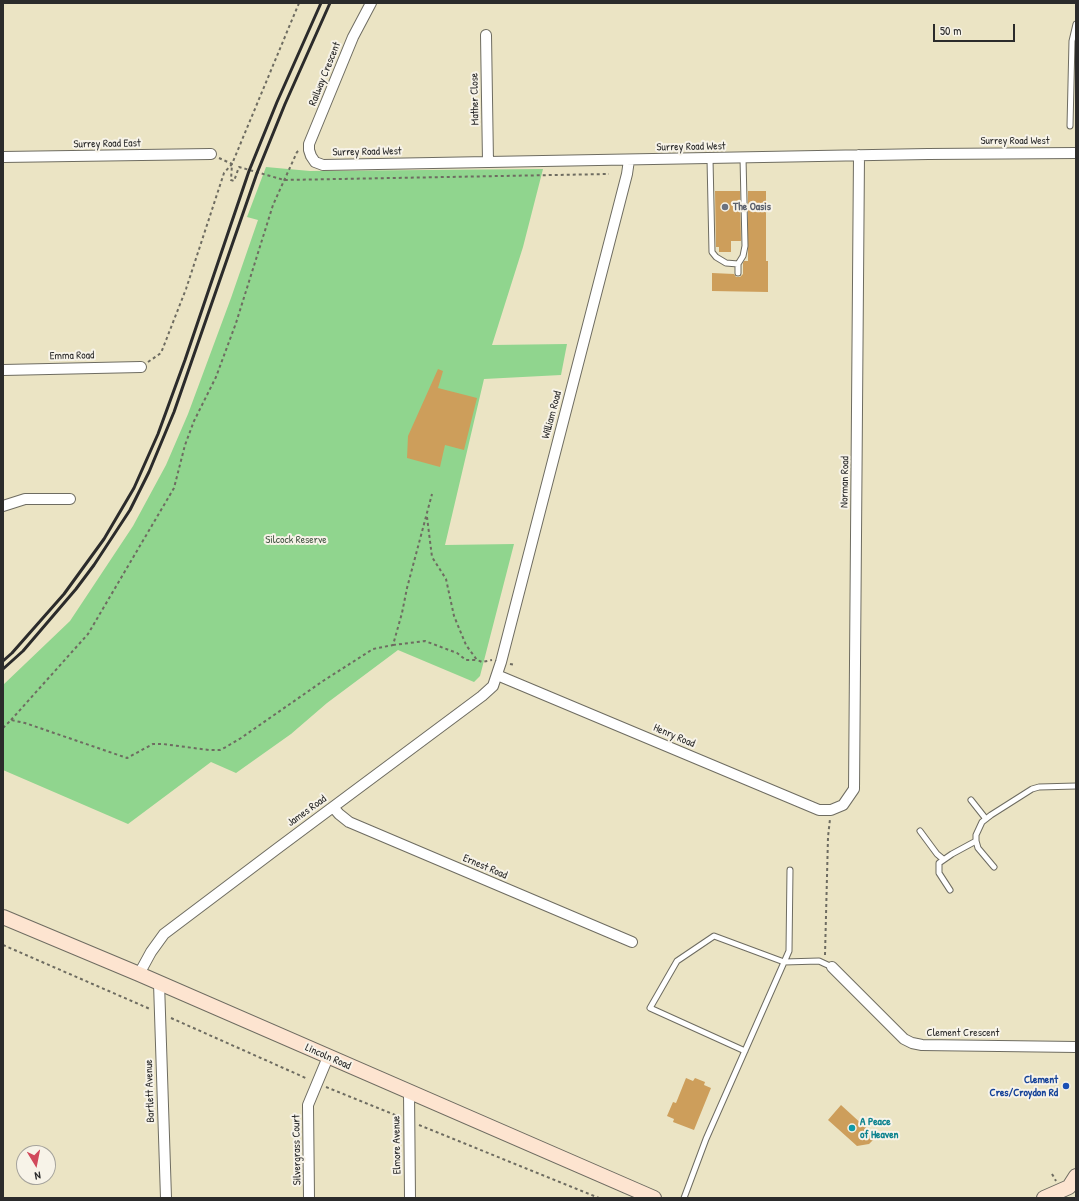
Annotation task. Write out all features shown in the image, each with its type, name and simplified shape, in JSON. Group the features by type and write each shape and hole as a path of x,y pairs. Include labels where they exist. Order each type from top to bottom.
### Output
{"main road":[{"name":"Lincoln Road","path":"3,917 139,974 409,1092 631,1194 654,1198"},
{"path":"1044,1198 1068,1187 1076,1176"}],"street":[{"name":"Railway Crescent","path":"309,144 353,37 371,3"},
{"name":"Mather Close","path":"486,35 488,162"},
{"name":"Surrey Road West","path":"309,144 311,156 315,162 322,165 710,159 859,155 1076,153"},
{"name":"Surrey Road East","path":"3,157 211,154"},
{"name":"Norman Road","path":"831,810 843,805 854,789 859,155"},
{"name":"William Road","path":"497,675 627,174 629,160"},
{"name":"Emma Road","path":"3,370 141,367"},
{"path":"3,506 25,499 70,499"},
{"name":"James Road","path":"139,974 151,952 164,934 482,696 493,686 497,675"},
{"name":"Henry Road","path":"497,675 819,810 831,810"},
{"name":"Ernest Road","path":"333,807 349,822 632,942"},
{"name":"Clement Crescent","path":"832,967 904,1039 912,1043 922,1045 1076,1047"},
{"name":"Bartlett Avenue","path":"159,983 166,1198"},
{"name":"Silvergrass Court","path":"310,1198 308,1105 328,1057"},
{"name":"Elmore Avenue","path":"409,1092 408,1120 410,1198"}],"lane":[{"path":"1070,126 1072,41 1076,24"},
{"path":"738,273 738,264 743,256 745,246 744,158"},
{"path":"710,159 712,252 716,257 726,263 738,264"},
{"path":"994,867 978,848 976,841 976,835 979,828 986,819 1032,788 1076,786"},
{"path":"971,800 986,819"},
{"path":"920,831 937,854 943,859"},
{"path":"950,890 939,873 939,863 943,859 976,841"},
{"path":"684,1198 706,1139 788,951 790,938 790,870"},
{"path":"745,1051 650,1008 677,961 714,936 784,962 819,961 832,967"}],"path":[{"path":"299,3 232,164 231,180 234,181 239,167 284,180 609,174"},
{"path":"3,728 88,634 174,488 185,445 194,421 216,377 236,323 273,205 297,152 309,144"},
{"path":"211,154 232,164"},
{"path":"141,367 161,353 186,289 224,173 232,164"},
{"path":"393,645 432,494"},
{"path":"427,516 432,557 446,579 454,616 466,645 478,660"},
{"path":"11,720 25,723 127,758 154,744 220,750 241,738 323,681 373,649 425,641 457,653 466,660 478,660 482,662 491,660 515,665"},
{"path":"831,810 828,837 824,957 832,967"},
{"path":"3,945 317,1083 599,1198"}],"green space":[{"name":"Silcock Reserve","path":"266,167 310,171 543,169 523,247 492,345 567,344 561,375 484,379 445,545 514,544 480,676 474,682 398,650 327,703 291,734 236,773 211,762 128,824 3,770 3,685 70,621 133,526 166,465 188,414 258,220 247,217"}],"building":[{"path":"715,191 740,191 741,241 731,241 731,252 719,252 719,247 716,247"},
{"path":"748,191 766,191 766,261 768,261 768,292 712,291 712,273 734,274 736,277 740,277 743,274 744,261 748,261"},
{"path":"438,369 443,371 438,388 477,398 464,450 445,445 440,467 407,458 408,436"},
{"path":"686,1078 693,1081 695,1078 705,1082 704,1085 711,1088 694,1130 673,1122 674,1119 667,1116 673,1102 676,1103"},
{"name":"A Peace of Heaven","path":"841,1105 876,1137 869,1144 857,1146 828,1120"}],"railway":[{"path":"3,661 12,653 64,594 104,539 134,488 158,434 185,360 249,171 277,102 321,3"},
{"path":"3,669 23,651 76,589 94,565 130,510 149,472 174,412 257,173 285,104 330,3"}],"place":[{"name":"The Oasis","path":"725,207"},
{"name":"Clement Cres/Croydon Rd","path":"1066,1086"},
{"name":"A Peace of Heaven","path":"852,1128"}]}
